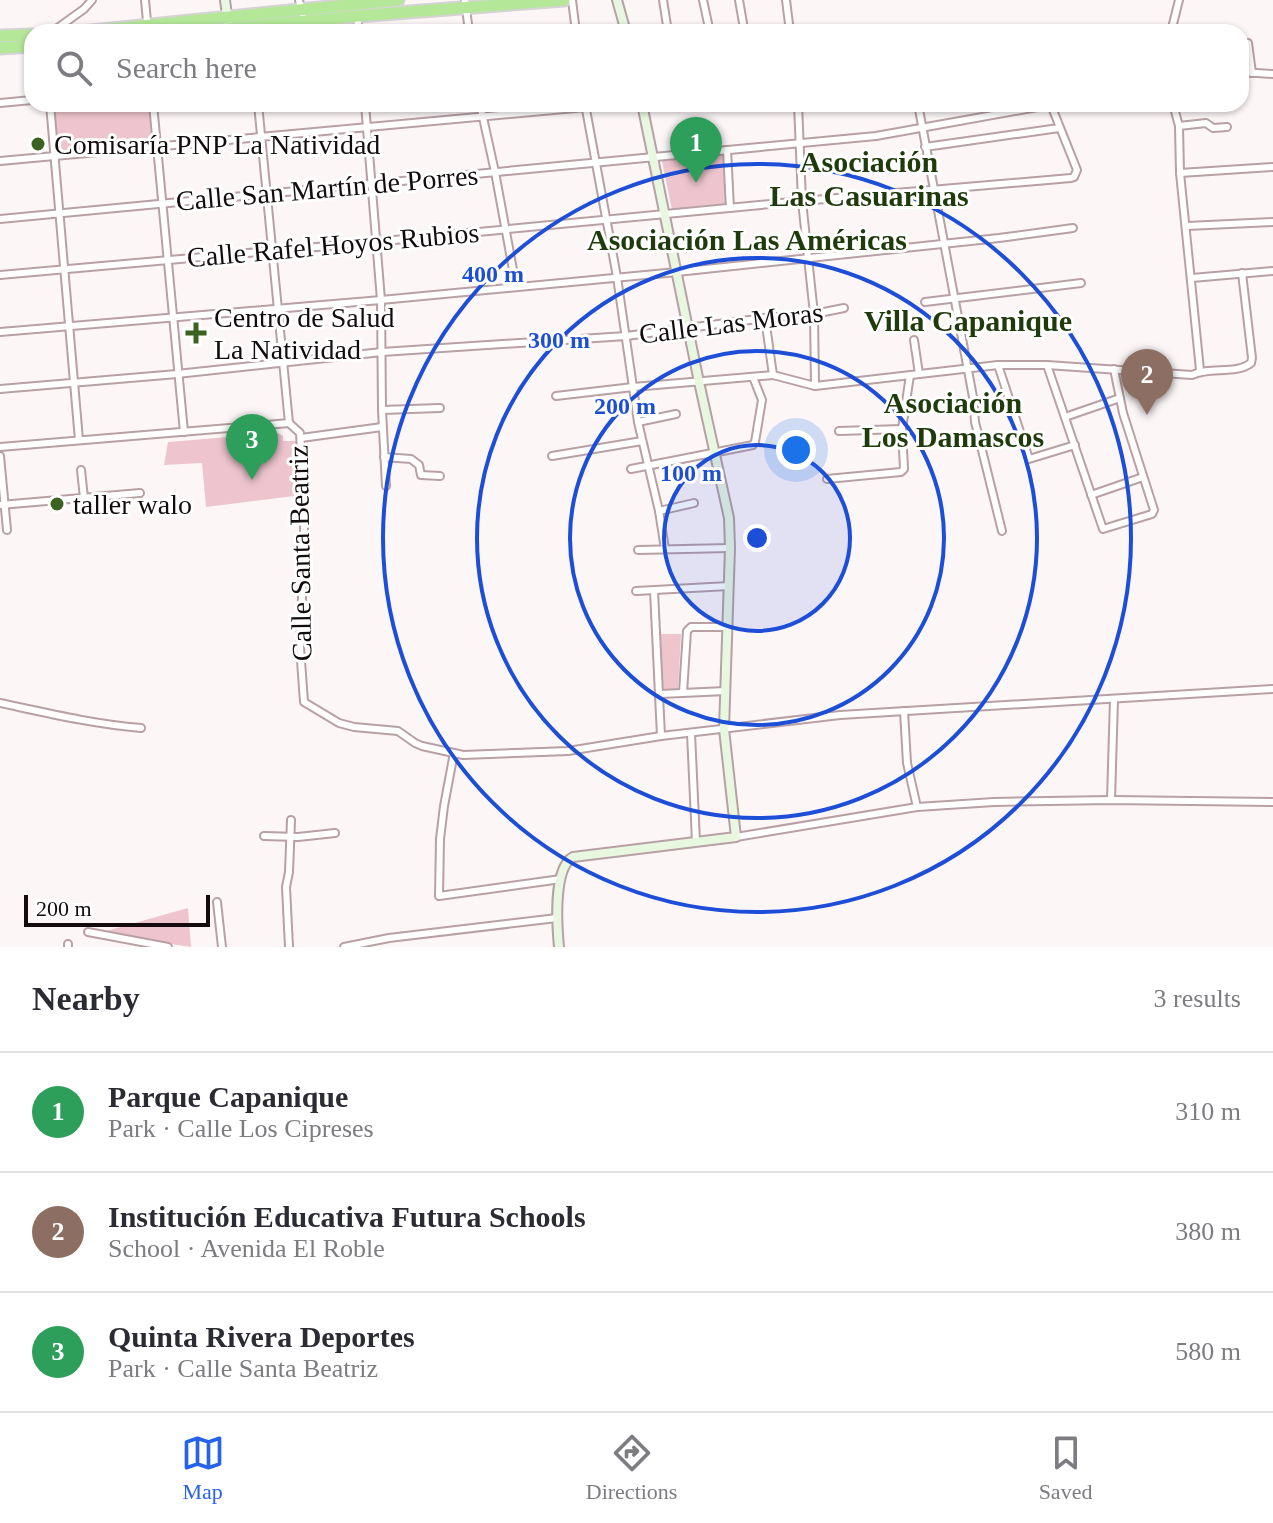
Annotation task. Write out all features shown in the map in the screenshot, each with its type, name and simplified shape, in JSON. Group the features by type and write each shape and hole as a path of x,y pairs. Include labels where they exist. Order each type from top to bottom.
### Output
{"highway":[{"path":"315,24 398,0"},
{"path":"232,24 300,4 356,10 564,0"},
{"path":"0,37 24,36"},
{"path":"0,37 24,44"}],"street":[{"path":"63,24 92,0"},
{"path":"145,0 148,24"},
{"path":"225,0 229,24"},
{"path":"572,0 575,24"},
{"path":"617,0 624,24"},
{"path":"663,0 667,24"},
{"path":"703,0 708,24"},
{"path":"739,0 743,23"},
{"path":"786,0 789,24"},
{"path":"1173,24 1179,0"},
{"path":"300,4 305,24"},
{"path":"466,4 468,24"},
{"path":"356,10 358,24"},
{"path":"1249,50 1252,73"},
{"path":"1249,73 1273,74"},
{"path":"0,103 24,101"},
{"path":"51,112 79,440"},
{"path":"154,112 184,432"},
{"name":"Calle Santa Beatriz","path":"259,112 289,423 298,430 301,438 304,547 300,647 304,702 339,723 398,731 415,743 454,753"},
{"path":"366,112 378,241 386,486"},
{"path":"481,112 516,286"},
{"path":"0,161 524,112"},
{"path":"587,112 617,277 638,422 665,549"},
{"path":"644,112 729,518 724,729 736,837"},
{"path":"799,112 802,201 814,314 815,386"},
{"path":"919,112 973,397 975,422 1002,531"},
{"name":"Calle San Martín de Porres","path":"0,219 876,136 1010,112"},
{"path":"925,147 1059,128 1054,112"},
{"path":"1175,112 1179,126 1180,173 1200,370"},
{"path":"1179,126 1206,123 1213,128 1227,127"},
{"name":"Calle Rafel Hoyos Rubios","path":"0,275 1071,178 1077,170 1059,128"},
{"path":"727,150 730,208"},
{"path":"1180,173 1273,167"},
{"path":"1187,226 1273,222"},
{"path":"0,332 677,272 1073,228"},
{"path":"1192,278 1273,271"},
{"path":"556,396 773,375 815,386 998,365 1047,365 1192,375 1200,370 1243,368 1251,363 1251,349 1242,273"},
{"path":"925,302 1081,283"},
{"name":"Calle Las Moras","path":"0,389 382,352 626,336 844,308"},
{"path":"765,318 773,375"},
{"path":"914,340 919,374"},
{"path":"998,365 1029,459 1075,445"},
{"path":"1047,365 1103,529 1153,512 1154,509 1123,413 1114,369"},
{"path":"827,479 901,472 904,468 902,429 910,375"},
{"path":"631,469 751,446 755,442 762,400 753,377"},
{"path":"1065,417 1120,398"},
{"path":"382,410 440,408"},
{"path":"638,422 676,414"},
{"path":"0,447 289,423"},
{"path":"301,438 382,427"},
{"path":"839,431 902,429"},
{"path":"552,456 642,441"},
{"path":"0,456 2,505 7,530"},
{"path":"384,457 411,459 419,465 421,475 440,476"},
{"path":"81,470 84,498"},
{"path":"1091,495 1143,477"},
{"path":"2,505 140,493"},
{"path":"659,511 694,503"},
{"path":"638,550 730,548"},
{"path":"636,591 729,586"},
{"path":"654,591 661,736"},
{"path":"683,693 687,631 691,627 726,627"},
{"path":"561,879 439,896 440,839 454,753 568,751 661,736 840,715 1273,689"},
{"path":"660,694 726,691"},
{"path":"1111,800 1114,699"},
{"path":"0,703 108,725 141,728"},
{"path":"904,711 907,763 917,807"},
{"path":"691,733 696,842"},
{"path":"559,947 557,918 561,879 565,862 573,857 736,837 917,807 1111,800 1273,802"},
{"path":"289,947 286,887 291,820"},
{"path":"264,836 290,838 335,833"},
{"path":"217,902 222,947"},
{"path":"344,947 389,938 557,918"},
{"path":"88,932 128,943 168,947"}],"shaded area":[{"path":"52,112 152,112 154,144 54,151"},
{"path":"724,155 727,205 672,210 662,161"},
{"path":"278,433 283,436 283,441 299,441 302,495 206,507 202,463 164,465 168,442"},
{"path":"658,634 681,634 678,692 660,692"},
{"path":"188,908 191,947 99,933"}],"place":[{"name":"Comisaría PNP La Natividad","path":"38,144"},
{"name":"Parque Capanique","path":"696,183"},
{"name":"Centro de Salud La Natividad","path":"196,333"},
{"name":"Institución Educativa Futura Schools","path":"1147,415"},
{"name":"Quinta Rivera Deportes","path":"252,480"},
{"name":"taller walo","path":"57,504"}],"district":[{"name":"Asociación Las Casuarinas","path":"869,178"},
{"name":"Asociación Las Américas","path":"747,239"},
{"name":"Villa Capanique","path":"968,320"},
{"name":"Asociación Los Damascos","path":"953,419"}]}
